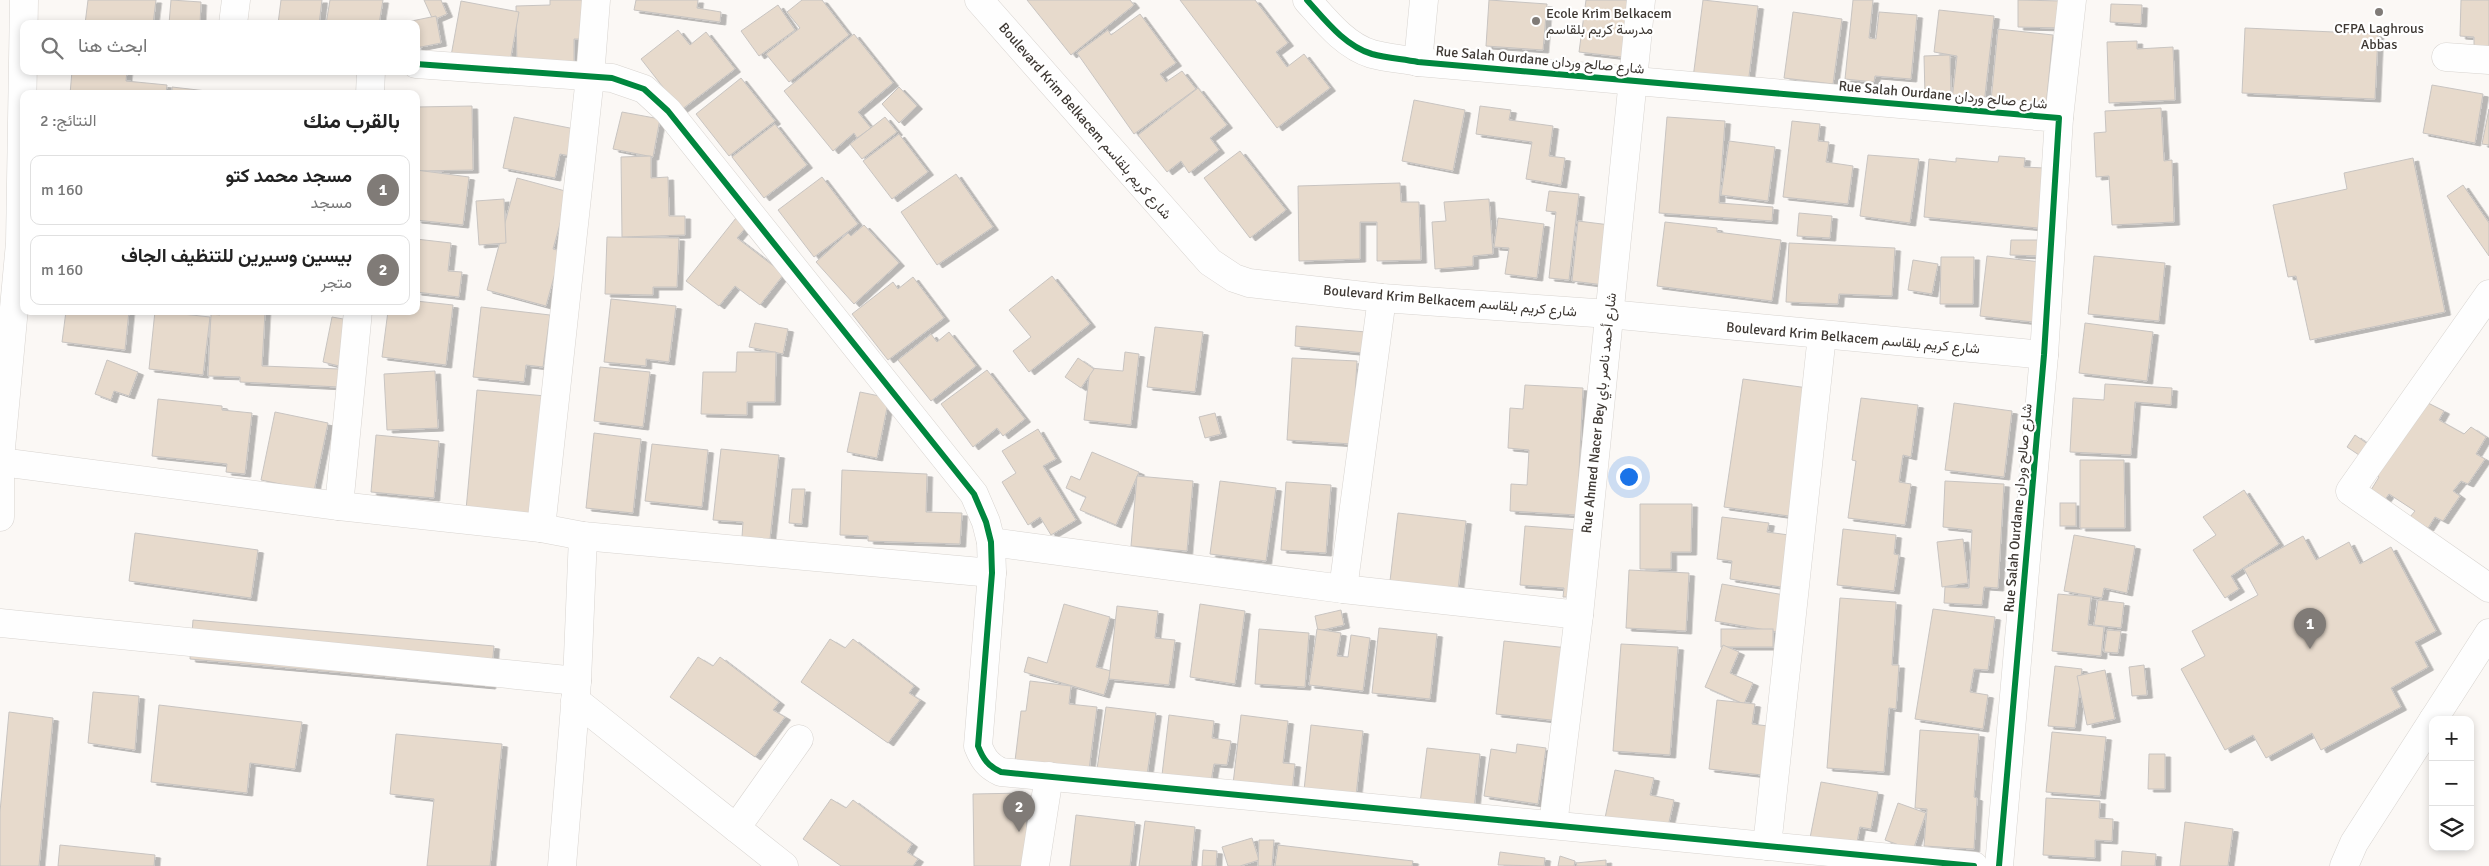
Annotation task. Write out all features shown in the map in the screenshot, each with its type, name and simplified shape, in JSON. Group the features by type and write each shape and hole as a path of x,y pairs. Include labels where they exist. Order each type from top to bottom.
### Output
{"street":[{"path":"24,0 24,20"},
{"path":"234,20 236,0"},
{"path":"540,528 590,77 596,0"},
{"name":"Boulevard Krim Belkacem شارع كريم بلقاسم","path":"979,0 1210,262 1221,271 1249,283 1382,298 1609,314 2044,355"},
{"name":"Rue Salah Ourdane شارع صالح وردان","path":"1307,0 1332,28 1360,48 1372,54 1418,62 2059,118 2044,355 1999,866"},
{"path":"1418,62 1424,0"},
{"name":"Rue Ahmed Nacer Bey شارع أحمد ناصر باي","path":"1553,825 1579,615 1641,0"},
{"path":"2059,118 2072,0"},
{"path":"2446,57 2489,60"},
{"path":"420,64 612,78 629,82 644,90 668,111 974,494 986,522 991,542 992,573 978,746 987,764 1001,772 1974,866"},
{"path":"23,90 24,75"},
{"path":"370,90 371,75"},
{"path":"0,517 0,462 20,263"},
{"path":"2489,294 2350,491 2489,588"},
{"path":"1343,589 1382,298"},
{"path":"339,506 358,315"},
{"path":"1767,846 1822,335"},
{"path":"0,462 339,506 540,528 583,536 992,573"},
{"path":"562,866 576,691 583,536"},
{"path":"991,542 1343,589 1579,615"},
{"path":"0,623 576,691 736,828 784,866"},
{"path":"2436,716 2489,633"},
{"path":"2344,866 2354,843 2429,726"},
{"path":"736,828 799,739"},
{"path":"1035,866 1049,776"}],"building":[{"path":"88,0 156,0 154,20 86,20"},
{"path":"171,0 201,2 200,20 169,20"},
{"path":"281,0 322,0 320,20 278,20"},
{"path":"330,0 383,0 380,20 327,20"},
{"path":"424,0 441,0 447,14 433,20"},
{"path":"550,0 586,0 587,39 574,39 574,67 517,69 516,6 550,5"},
{"path":"636,0 698,0 697,8 721,12 720,22 634,10"},
{"path":"802,0 822,0 849,35 789,82 766,54 800,28 787,12"},
{"path":"1027,0 1130,0 1134,5 1071,55"},
{"path":"1180,0 1255,0 1288,43 1276,52 1287,67 1304,54 1330,88 1277,128"},
{"path":"1489,0 1547,4 1543,50 1486,46"},
{"path":"1586,0 1627,0 1622,57 1579,52"},
{"path":"1703,0 1758,6 1748,84 1693,78"},
{"path":"1853,0 1873,0 1869,38 1876,39 1879,12 1917,15 1911,79 1875,76 1874,82 1845,79"},
{"path":"2018,0 2062,1 2061,28 2018,27"},
{"path":"2461,0 2489,0 2489,57 2474,56 2474,37 2460,36"},
{"path":"461,1 519,12 509,67 451,56"},
{"path":"2111,4 2142,5 2141,24 2110,22"},
{"path":"778,5 795,30 759,56 741,31"},
{"path":"1939,10 1994,16 1984,104 1952,100 1957,56 1934,52"},
{"path":"1793,12 1842,19 1833,84 1784,78"},
{"path":"1140,14 1176,63 1160,74 1166,82 1182,71 1196,89 1134,134 1077,53 1108,30 1111,35"},
{"path":"436,16 441,43 420,47 420,20 416,20"},
{"path":"2245,28 2378,34 2375,99 2242,93"},
{"path":"1998,29 2053,35 2046,107 1991,101"},
{"path":"678,30 690,45 706,32 735,69 681,110 641,59"},
{"path":"854,34 893,83 858,112 871,128 857,138 854,133 833,151 784,91"},
{"path":"2137,41 2137,49 2173,47 2175,100 2109,103 2107,42"},
{"path":"1950,55 1951,95 1925,96 1924,56"},
{"path":"72,75 127,75 126,81 167,85 166,90 70,90"},
{"path":"741,78 775,121 729,156 696,114"},
{"path":"2432,85 2483,94 2475,143 2423,133"},
{"path":"172,87 198,90 172,90"},
{"path":"899,87 917,106 899,123 882,104"},
{"path":"1198,88 1227,125 1210,138 1219,150 1189,173 1181,161 1167,172 1138,135"},
{"path":"1414,100 1465,110 1453,171 1402,161"},
{"path":"472,106 473,170 420,171 420,107"},
{"path":"1480,106 1511,110 1509,120 1553,126 1549,156 1565,158 1561,185 1526,179 1532,142 1476,134"},
{"path":"2161,108 2164,161 2172,160 2174,222 2112,225 2109,176 2096,177 2094,133 2106,132 2105,111"},
{"path":"2489,109 2489,145 2482,144"},
{"path":"622,112 660,119 653,157 613,149"},
{"path":"514,117 580,130 575,157 560,154 555,178 503,168"},
{"path":"885,117 897,132 862,159 850,144"},
{"path":"1667,117 1725,121 1719,203 1773,207 1772,221 1659,213"},
{"path":"1792,121 1820,124 1818,141 1829,142 1826,162 1853,166 1848,204 1783,197"},
{"path":"775,124 807,165 764,198 732,157"},
{"path":"899,134 928,172 892,199 863,161"},
{"path":"1729,141 1775,147 1768,201 1721,195"},
{"path":"1240,151 1286,210 1250,238 1204,178"},
{"path":"1868,155 1919,159 1910,223 1860,216"},
{"path":"651,156 651,178 668,177 669,216 685,216 685,235 622,237 621,157"},
{"path":"1999,156 2025,158 2024,167 2044,168 2038,228 1924,217 1929,159 1956,162 1956,158 1998,162"},
{"path":"2413,158 2445,312 2310,340 2296,276 2288,277 2273,205 2347,189 2344,173"},
{"path":"420,171 469,177 463,225 420,220"},
{"path":"956,174 993,227 937,265 901,212"},
{"path":"822,177 858,224 814,257 778,210"},
{"path":"517,178 569,192 553,249 561,251 546,306 487,290"},
{"path":"1400,183 1401,202 1419,202 1421,260 1377,261 1377,222 1360,222 1360,259 1299,261 1298,186"},
{"path":"2463,185 2489,223 2489,256 2447,196"},
{"path":"1549,191 1579,194 1569,280 1549,278 1556,212 1546,211"},
{"path":"504,199 506,243 479,245 476,201"},
{"path":"1489,199 1493,254 1473,256 1473,266 1435,269 1432,222 1446,221 1444,202"},
{"path":"1799,213 1832,216 1830,238 1797,236"},
{"path":"736,218 747,226 737,238 784,274 760,305 735,286 719,306 686,281"},
{"path":"1498,218 1544,224 1537,278 1505,274 1509,248 1494,247"},
{"path":"1578,221 1610,225 1604,285 1572,281"},
{"path":"1665,222 1717,228 1717,232 1781,240 1772,301 1657,286"},
{"path":"864,225 899,263 854,304 816,262 848,233 851,236"},
{"path":"607,237 679,238 677,287 653,287 653,295 605,294"},
{"path":"420,239 451,243 448,271 462,272 459,297 420,292"},
{"path":"2011,240 2041,240 2041,256 2010,255"},
{"path":"1789,243 1895,248 1892,296 1839,294 1838,304 1786,302"},
{"path":"1987,256 2041,262 2033,322 1980,316"},
{"path":"2094,256 2165,263 2159,321 2088,314"},
{"path":"1941,257 1974,257 1973,304 1940,304"},
{"path":"1913,260 1938,264 1932,294 1908,290"},
{"path":"1052,276 1090,324 1029,372 1013,351 1031,337 1009,310"},
{"path":"913,277 944,318 888,360 852,314 893,282 898,289"},
{"path":"611,299 676,306 669,362 646,359 646,366 604,362"},
{"path":"420,301 453,305 446,365 382,357 387,315 420,315"},
{"path":"481,307 550,315 543,367 526,365 524,382 473,377"},
{"path":"65,315 129,315 125,350 62,342"},
{"path":"155,315 210,317 203,375 149,369"},
{"path":"211,315 265,315 262,366 340,369 339,387 240,382 240,377 208,376"},
{"path":"332,317 349,320 339,366 323,362"},
{"path":"755,323 788,329 783,354 749,347"},
{"path":"2085,323 2153,332 2147,381 2079,373"},
{"path":"1296,326 1366,332 1364,353 1295,346"},
{"path":"1155,327 1203,332 1195,392 1147,387"},
{"path":"949,332 976,366 931,401 898,360 931,334 937,342"},
{"path":"737,352 776,352 775,402 747,402 747,415 701,414 703,372 736,372"},
{"path":"1125,352 1139,354 1131,425 1084,420 1090,368 1123,371"},
{"path":"1078,358 1094,369 1081,388 1065,377"},
{"path":"1292,358 1357,361 1352,444 1287,440"},
{"path":"107,360 138,372 129,396 114,391 111,400 95,394"},
{"path":"600,367 650,372 643,427 594,421"},
{"path":"987,370 1025,419 1003,436 997,428 973,447 941,404"},
{"path":"435,371 438,428 387,430 384,374"},
{"path":"1743,379 1808,388 1789,516 1724,507"},
{"path":"2105,384 2172,388 2171,405 2135,402 2131,455 2070,452 2073,398 2104,400"},
{"path":"1525,385 1583,388 1577,515 1510,511 1511,484 1527,485 1529,450 1508,448 1510,408 1523,409"},
{"path":"477,390 546,396 536,516 466,510"},
{"path":"860,392 889,398 877,458 847,452"},
{"path":"1861,398 1918,405 1911,457 1903,455 1899,482 1911,484 1905,525 1848,518 1856,461 1852,460"},
{"path":"158,399 222,406 222,410 252,413 245,474 226,472 227,464 152,456"},
{"path":"2424,401 2444,411 2439,420 2464,434 2471,427 2486,437 2476,454 2485,459 2468,484 2461,481 2453,491 2460,496 2443,521 2435,517 2428,528 2410,517 2415,511 2389,494 2384,501 2371,490 2379,477 2371,471"},
{"path":"1954,403 2012,411 2004,477 1945,470"},
{"path":"275,412 328,423 314,491 261,480"},
{"path":"1215,413 1221,434 1205,438 1199,417"},
{"path":"1038,429 1056,459 1043,466 1076,520 1051,535 1040,517 1028,525 1002,482 1016,473 1002,451"},
{"path":"594,433 641,439 633,513 586,508"},
{"path":"376,435 439,441 434,498 371,492"},
{"path":"2355,435 2372,447 2365,459 2347,447"},
{"path":"652,444 708,450 702,507 645,501"},
{"path":"721,449 779,455 770,539 742,537 743,522 713,520"},
{"path":"1092,452 1139,472 1116,525 1080,510 1086,497 1066,488 1071,476 1080,480"},
{"path":"2080,460 2124,460 2125,528 2080,528"},
{"path":"842,470 927,474 926,512 962,513 960,544 868,541 868,536 840,535"},
{"path":"1137,476 1193,481 1187,551 1131,546"},
{"path":"1220,481 1276,488 1266,561 1210,554"},
{"path":"1945,481 2004,484 1998,588 1984,587 1982,605 1944,603 1945,587 1969,588 1972,530 1943,527"},
{"path":"1286,482 1331,485 1326,553 1281,550"},
{"path":"792,489 805,489 802,524 789,523"},
{"path":"2244,490 2279,544 2231,576 2239,589 2225,598 2193,550 2216,535 2203,517"},
{"path":"2060,503 2076,503 2076,526 2060,526"},
{"path":"1640,504 1692,504 1691,552 1671,552 1671,569 1640,569"},
{"path":"1398,513 1466,521 1458,589 1390,581"},
{"path":"1722,517 1769,523 1767,532 1796,536 1788,588 1730,579 1732,561 1717,559"},
{"path":"1525,526 1579,530 1573,597 1563,597 1564,588 1520,585"},
{"path":"1843,529 1896,535 1894,554 1899,555 1894,591 1837,585"},
{"path":"135,533 258,550 251,598 129,581"},
{"path":"2074,535 2135,546 2127,593 2104,588 2102,598 2064,591"},
{"path":"2303,536 2316,560 2349,542 2360,564 2391,547 2436,631 2415,642 2428,667 2391,688 2401,707 2321,750 2312,733 2266,758 2253,735 2225,750 2181,669 2205,656 2192,631 2258,595 2244,569"},
{"path":"1963,539 1968,583 1942,587 1937,542"},
{"path":"1629,570 1689,573 1686,631 1626,628"},
{"path":"1722,584 1784,595 1777,632 1715,621"},
{"path":"2058,594 2091,597 2088,625 2104,627 2101,656 2052,651"},
{"path":"1840,598 1896,602 1892,665 1899,665 1896,709 1889,708 1884,772 1827,768"},
{"path":"2098,600 2124,603 2121,628 2094,625"},
{"path":"1064,604 1110,617 1096,667 1111,671 1104,695 1024,672 1028,657 1047,663"},
{"path":"1200,604 1245,611 1235,684 1190,677"},
{"path":"1117,606 1158,611 1155,638 1175,640 1169,685 1109,679"},
{"path":"1933,609 1995,617 1988,670 1974,669 1970,692 1988,695 1983,729 1915,719"},
{"path":"1341,610 1344,625 1318,631 1315,616"},
{"path":"193,620 494,646 490,686 190,659"},
{"path":"1379,628 1437,634 1430,699 1372,693"},
{"path":"1259,629 1309,633 1305,687 1255,684"},
{"path":"1317,629 1341,633 1337,656 1348,657 1351,635 1370,638 1363,691 1309,685"},
{"path":"1721,629 1773,629 1773,647 1721,647"},
{"path":"2107,630 2121,631 2118,653 2104,652"},
{"path":"830,639 845,648 853,639 914,686 909,693 920,700 888,743 801,682"},
{"path":"1504,641 1568,648 1560,721 1496,714"},
{"path":"1621,644 1678,647 1670,755 1613,751"},
{"path":"1723,645 1739,652 1730,673 1753,683 1744,704 1705,687"},
{"path":"698,657 713,666 720,657 779,702 773,710 785,717 755,757 670,697"},
{"path":"2144,665 2147,695 2132,696 2129,667"},
{"path":"2055,666 2082,669 2075,728 2048,726"},
{"path":"2105,670 2115,719 2087,725 2077,676"},
{"path":"1030,681 1071,686 1069,704 1097,707 1089,770 1015,761 1021,711 1026,711"},
{"path":"93,692 139,696 135,750 88,743"},
{"path":"1717,700 1755,704 1752,724 1768,726 1762,775 1709,769"},
{"path":"159,705 302,722 295,769 250,763 247,793 151,782"},
{"path":"1106,707 1156,713 1147,775 1097,769"},
{"path":"9,712 53,718 39,866 0,866 0,812"},
{"path":"1169,715 1214,721 1212,738 1231,741 1227,765 1214,764 1211,781 1162,775"},
{"path":"1241,715 1288,721 1283,763 1295,764 1292,791 1233,784"},
{"path":"1311,725 1363,731 1356,796 1304,790"},
{"path":"1920,730 1979,734 1974,797 1977,798 1974,849 1924,846 1927,809 1915,808"},
{"path":"2052,732 2106,737 2100,796 2046,792"},
{"path":"396,734 502,744 490,866 427,866 434,799 390,794"},
{"path":"1517,744 1546,748 1538,804 1484,796 1491,749 1516,753"},
{"path":"1427,748 1480,754 1474,809 1420,803"},
{"path":"2149,754 2165,754 2165,789 2148,789"},
{"path":"1615,770 1654,778 1650,795 1674,800 1667,831 1605,818"},
{"path":"1821,782 1878,792 1871,829 1860,827 1855,852 1809,843"},
{"path":"1026,793 1027,866 974,866 973,794"},
{"path":"2046,798 2100,801 2099,818 2113,819 2112,841 2095,840 2095,858 2043,855"},
{"path":"831,799 846,808 853,800 912,844 907,852 918,859 913,866 841,866 803,839"},
{"path":"1898,803 1926,813 1913,850 1885,840"},
{"path":"1076,815 1135,822 1130,866 1070,866"},
{"path":"1145,821 1195,827 1191,866 1139,866"},
{"path":"2185,822 2233,829 2228,866 2180,866"},
{"path":"1252,838 1259,860 1240,866 1228,866 1222,847"},
{"path":"1259,840 1274,840 1272,866 1258,866"},
{"path":"60,845 155,855 154,866 58,866"},
{"path":"1278,845 1413,861 1412,866 1275,866"},
{"path":"1203,850 1217,851 1216,866 1202,866"},
{"path":"2122,851 2156,854 2155,866 2121,866"},
{"path":"1500,852 1545,858 1544,866 1498,865"},
{"path":"1560,856 1575,861 1574,866 1558,866"},
{"path":"1606,860 1606,866 1577,866 1576,863"}],"cycle path":[{"path":"1307,0 1328,24 1353,45 1372,54 1418,62 2059,118 2044,355 1999,866"},
{"path":"420,64 612,78 644,89 668,111 974,494 986,522 991,542 992,573 978,746 986,762 996,770 1001,772 1974,866"}],"place":[{"name":"CFPA Laghrous Abbas","path":"2379,12"},
{"name":"Ecole Krim Belkacem مدرسة كريم بلقاسم","path":"1536,21"},
{"name":"مسجد محمد كتو","path":"2310,649"},
{"name":"بيسين وسيرين للتنظيف الجاف","path":"1019,832"}]}
